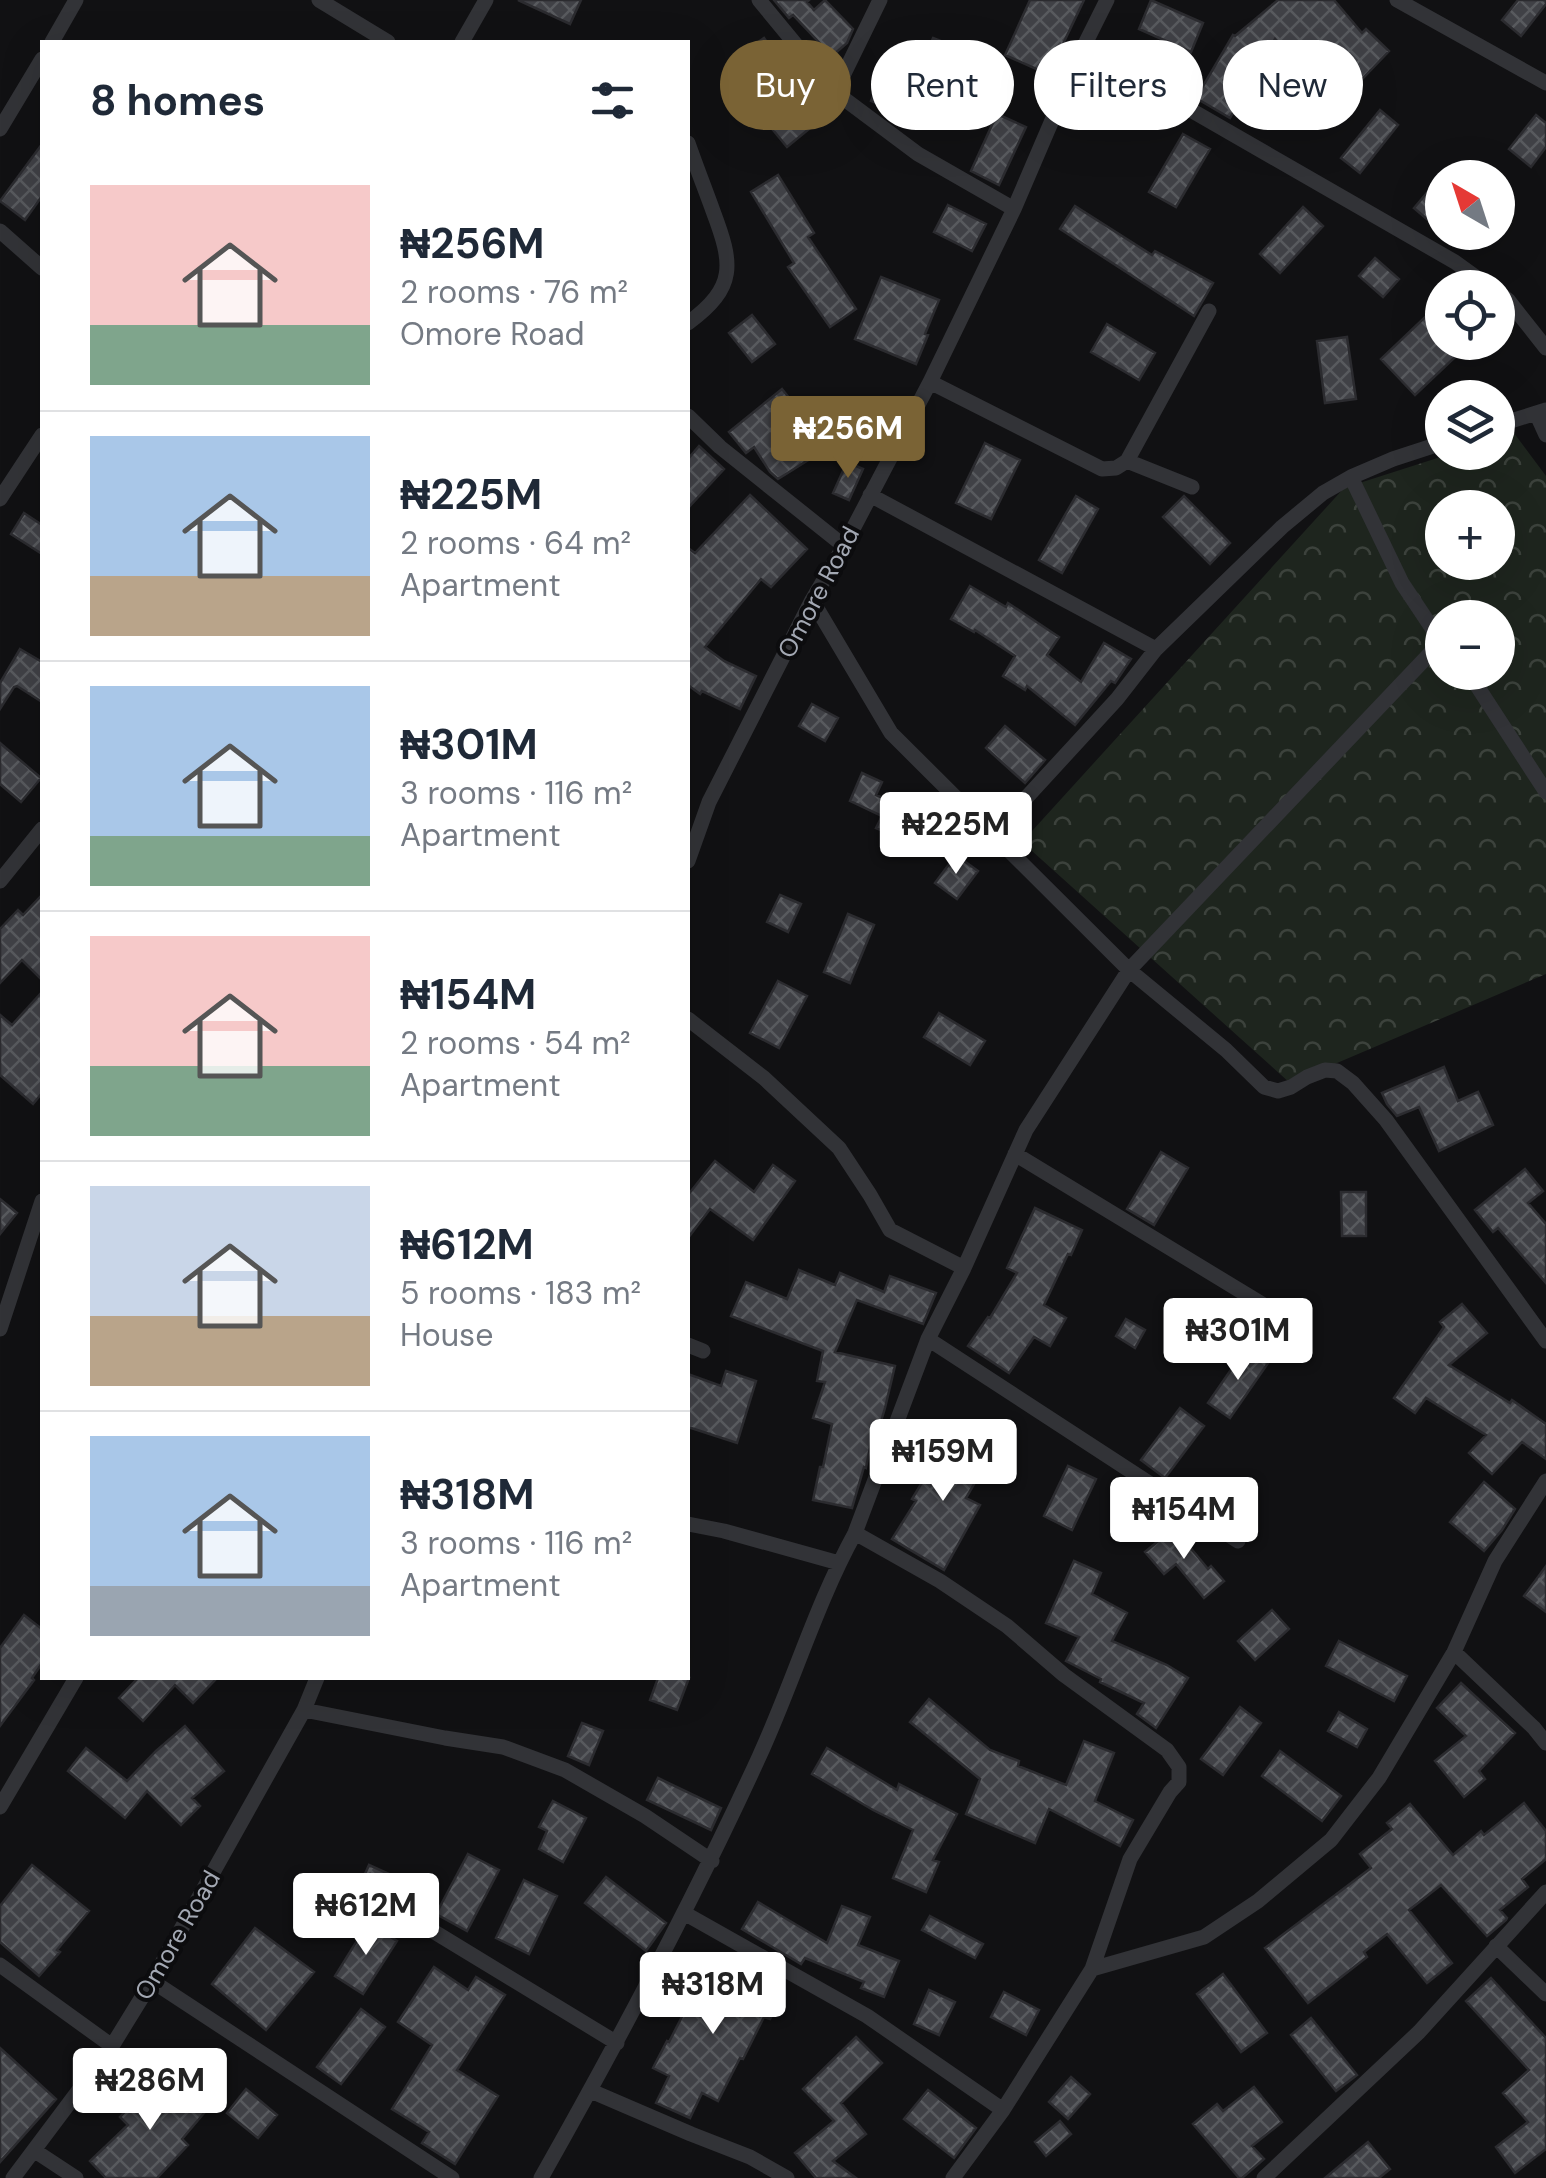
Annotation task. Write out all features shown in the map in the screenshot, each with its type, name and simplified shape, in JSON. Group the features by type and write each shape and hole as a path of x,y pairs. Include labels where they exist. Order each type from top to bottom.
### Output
{"street":[{"path":"53,40 76,0"},
{"path":"319,0 385,40"},
{"path":"463,40 486,0"},
{"path":"759,0 792,40"},
{"path":"851,61 880,0"},
{"name":"Omore Road","path":"1087,40 1107,0"},
{"path":"1397,0 1546,83"},
{"path":"0,130 40,62"},
{"path":"851,103 918,154 1014,208"},
{"path":"1203,117 1464,270"},
{"name":"Omore Road","path":"690,856 710,802 812,600 930,382 1048,130"},
{"path":"690,148 727,248 727,277 714,302 690,321"},
{"path":"0,231 40,266"},
{"path":"1515,309 1546,348"},
{"path":"930,382 1102,470 1116,468 1127,461 1208,311"},
{"path":"1515,419 1541,411 1546,436"},
{"path":"690,418 844,546"},
{"path":"3,488 40,438"},
{"path":"992,835 1118,699 1156,649 1282,527 1323,493 1352,477 1425,448"},
{"path":"1127,461 1192,487"},
{"path":"1352,477 1402,584 1425,617"},
{"path":"870,494 1156,649"},
{"path":"812,600 891,733 1129,970 1226,1050 1264,1087 1278,1091 1291,1088 1325,1070 1337,1071 1353,1082 1386,1120 1546,1341"},
{"path":"542,2178 618,2043 712,1860 764,1747 838,1563 855,1533 928,1340 1026,1130 1129,970 1425,660"},
{"path":"1480,690 1546,792"},
{"path":"0,881 40,831"},
{"path":"690,1020 764,1078 839,1148 890,1230 964,1268"},
{"path":"1015,1154 1285,1318"},
{"path":"0,1330 40,1207"},
{"path":"928,1340 1238,1541"},
{"path":"1092,1970 1204,1937 1258,1901 1331,1840 1379,1778 1454,1652 1495,1561 1546,1482"},
{"path":"690,1524 838,1563"},
{"path":"855,1533 940,1581 1007,1626 1064,1674 1167,1750 1180,1768 1179,1782 1130,1859 1092,1970 1003,2110 953,2178"},
{"path":"1454,1652 1546,1744"},
{"path":"0,1807 75,1680"},
{"name":"Omore Road","path":"13,2178 112,2046 152,1982 304,1710 316,1680"},
{"path":"304,1710 503,1747 565,1770 712,1860"},
{"path":"1264,2178 1420,2032 1546,1892"},
{"path":"684,1914 867,2016 1003,2110"},
{"path":"418,1922 618,2043"},
{"path":"1496,1946 1546,1994"},
{"path":"0,1965 112,2046"},
{"path":"152,1982 452,2178"},
{"path":"591,2090 750,2157 787,2178"},
{"path":"35,2151 76,2178"}],"green space":[{"path":"1515,434 1546,476 1546,974 1290,1083 1022,842 1344,488 1425,462 1425,470 1515,470"}],"building":[{"path":"518,0 581,0 570,24"},
{"path":"774,0 809,0 814,10 825,0 853,29 848,40 817,40 793,15 789,18"},
{"path":"1030,0 1084,0 1065,40 1034,40 1034,68 1014,59 1012,40"},
{"path":"1151,0 1203,23 1196,40 1164,40 1139,29"},
{"path":"1278,0 1334,0 1362,33 1366,29 1389,51 1363,78 1363,40 1230,40"},
{"path":"1518,0 1546,0 1521,36 1502,20"},
{"path":"1223,52 1223,114 1203,102 1203,86"},
{"path":"1380,110 1398,125 1360,173 1341,158"},
{"path":"1536,115 1546,123 1546,147 1531,167 1509,149"},
{"path":"1014,122 1026,127 999,185 971,171 990,130 1014,130"},
{"path":"773,130 808,130 787,147"},
{"path":"1183,134 1210,149 1176,207 1149,192"},
{"path":"40,147 40,199 25,220 0,201"},
{"path":"778,175 814,233 808,237 856,309 830,327 788,267 794,263 751,192"},
{"path":"1425,195 1425,217 1414,208"},
{"path":"948,205 986,224 972,251 934,232"},
{"path":"1075,206 1152,255 1155,251 1213,283 1194,316 1060,229"},
{"path":"1303,207 1323,226 1280,273 1260,254"},
{"path":"1375,258 1399,279 1383,297 1359,276"},
{"path":"881,277 939,300 916,364 855,339"},
{"path":"752,315 775,344 752,362 729,333"},
{"path":"1425,317 1425,360 1452,360 1431,380 1425,380 1425,386 1415,395 1381,359"},
{"path":"1107,324 1155,353 1139,380 1091,352"},
{"path":"1347,337 1356,399 1325,403 1317,341"},
{"path":"782,389 810,424 813,422 829,447 778,479 754,447 746,453 729,432"},
{"path":"985,443 1020,460 991,519 956,503"},
{"path":"699,446 724,469 690,506 690,457"},
{"path":"847,462 863,469 849,500 833,493"},
{"path":"750,495 807,549 771,587 761,579 705,647 756,676 740,709 690,686 690,549 695,553"},
{"path":"1076,496 1098,509 1062,573 1039,560"},
{"path":"1184,496 1230,543 1210,564 1163,517"},
{"path":"24,513 40,524 40,553 11,534"},
{"path":"970,586 1006,607 1008,603 1059,637 1047,655 1081,682 1104,643 1131,659 1115,683 1111,681 1075,725 1027,686 1025,690 1003,676 1015,656 951,619"},
{"path":"20,649 40,661 40,701 17,686 0,709 0,683"},
{"path":"812,704 838,718 825,741 799,726"},
{"path":"1005,726 1045,760 1025,783 986,748"},
{"path":"0,743 40,779 21,802 0,784"},
{"path":"862,773 882,782 876,795 909,809 897,837 876,828 882,816 850,801"},
{"path":"956,855 978,871 957,899 935,883"},
{"path":"780,895 801,904 788,932 767,922"},
{"path":"40,897 40,978 22,960 0,983 0,929 18,910 23,915"},
{"path":"848,914 874,925 850,983 824,972"},
{"path":"778,981 807,996 779,1048 750,1033"},
{"path":"40,994 40,1095 33,1104 0,1075 0,1015 12,1025"},
{"path":"939,1013 985,1041 970,1065 924,1037"},
{"path":"1444,1067 1458,1101 1478,1092 1493,1125 1439,1151 1419,1107 1397,1116 1382,1093"},
{"path":"1161,1152 1188,1168 1154,1225 1127,1209"},
{"path":"715,1161 754,1192 773,1165 795,1181 753,1240 710,1209 690,1235 690,1192"},
{"path":"1525,1169 1543,1191 1528,1203 1546,1224 1546,1283 1498,1228 1493,1232 1475,1210"},
{"path":"1341,1192 1366,1192 1366,1236 1342,1236"},
{"path":"0,1199 17,1213 0,1234"},
{"path":"1035,1208 1082,1230 1044,1305 1066,1318 1050,1346 1034,1337 1009,1373 968,1346 1017,1273 1007,1268"},
{"path":"799,1270 835,1285 840,1273 884,1292 890,1276 936,1293 923,1324 857,1300 835,1352 895,1366 852,1508 813,1500 832,1424 813,1418 825,1382 817,1381 823,1351 731,1316 746,1282 787,1299"},
{"path":"1462,1304 1487,1333 1449,1365 1546,1424 1546,1459 1522,1442 1492,1474 1469,1453 1486,1435 1426,1398 1415,1413 1394,1398 1444,1327 1440,1322"},
{"path":"1199,1309 1221,1323 1201,1354 1179,1340"},
{"path":"1126,1319 1145,1330 1135,1348 1116,1336"},
{"path":"1246,1348 1268,1363 1230,1418 1208,1403"},
{"path":"726,1371 756,1381 737,1443 690,1428 690,1375 721,1386"},
{"path":"1180,1408 1204,1426 1165,1478 1141,1460"},
{"path":"944,1434 988,1460 966,1498 980,1505 944,1570 892,1539 916,1501 912,1499 932,1466 927,1463"},
{"path":"1068,1466 1096,1479 1072,1530 1044,1516"},
{"path":"1484,1482 1515,1509 1484,1551 1450,1522"},
{"path":"1174,1528 1208,1569 1211,1566 1224,1581 1204,1598 1176,1564 1164,1574 1145,1552"},
{"path":"1074,1561 1101,1573 1092,1594 1127,1613 1112,1641 1188,1678 1156,1728 1137,1714 1144,1703 1066,1661 1079,1637 1046,1623"},
{"path":"1546,1566 1546,1612 1524,1596"},
{"path":"1272,1610 1289,1629 1255,1660 1238,1641"},
{"path":"24,1615 40,1627 40,1666 0,1726 0,1648"},
{"path":"1339,1641 1407,1676 1394,1701 1326,1666"},
{"path":"136,1680 215,1680 193,1703 175,1685 143,1721 119,1698"},
{"path":"657,1680 688,1680 677,1710 650,1700"},
{"path":"1461,1683 1515,1733 1479,1771 1485,1779 1464,1797 1435,1761 1466,1736 1437,1708"},
{"path":"929,1699 990,1750 1066,1785 1084,1741 1114,1753 1095,1801 1133,1820 1120,1846 1049,1809 1035,1843 966,1814 980,1779 910,1722"},
{"path":"1240,1707 1261,1723 1223,1775 1201,1759"},
{"path":"1339,1712 1367,1729 1357,1747 1328,1731"},
{"path":"582,1723 603,1731 589,1765 568,1756"},
{"path":"185,1726 224,1771 192,1798 200,1806 181,1825 147,1791 125,1818 68,1771 86,1748 127,1781"},
{"path":"827,1748 897,1790 899,1784 957,1814 933,1860 939,1862 926,1892 893,1878 913,1830 812,1774"},
{"path":"1280,1751 1341,1796 1322,1821 1262,1776"},
{"path":"658,1778 721,1808 711,1830 647,1800"},
{"path":"553,1801 586,1818 563,1862 539,1849 547,1831 539,1827"},
{"path":"1524,1803 1546,1831 1546,1859 1522,1879 1528,1887 1500,1910 1506,1920 1487,1936 1441,1885 1409,1910 1452,1963 1427,1983 1387,1934 1364,1952 1367,1957 1308,2003 1265,1948 1371,1868 1360,1854 1392,1829 1387,1823 1410,1804 1453,1855"},
{"path":"468,1854 499,1870 467,1931 436,1914"},
{"path":"32,1865 89,1911 39,1976 0,1942 0,1906"},
{"path":"369,1865 416,1886 403,1914 356,1894"},
{"path":"606,1877 666,1923 646,1951 585,1903"},
{"path":"524,1880 557,1896 529,1954 496,1938"},
{"path":"758,1902 827,1943 842,1906 870,1917 858,1945 899,1961 884,1997 861,1988 864,1982 805,1958 801,1964 742,1929"},
{"path":"930,1916 983,1944 975,1958 922,1930"},
{"path":"368,1923 397,1941 363,1994 335,1976"},
{"path":"255,1928 314,1972 266,2030 212,1984"},
{"path":"719,1960 784,1994 770,2019 764,2017 718,2101 702,2093 690,2118 656,2103 669,2076 653,2068"},
{"path":"434,1967 468,1990 476,1977 505,1995 457,2070 498,2096 455,2164 422,2143 429,2132 392,2109 432,2045 398,2022"},
{"path":"1223,1974 1267,2033 1241,2052 1197,1994"},
{"path":"1491,1978 1546,2038 1546,2149 1515,2173 1496,2147 1528,2122 1503,2093 1529,2070 1466,2001"},
{"path":"929,1990 955,2002 939,2035 914,2024"},
{"path":"1004,1992 1039,2010 1026,2035 991,2017"},
{"path":"361,2009 385,2027 341,2084 317,2067"},
{"path":"1311,2018 1357,2075 1336,2091 1291,2035"},
{"path":"856,2037 882,2063 841,2103 866,2134 833,2161 856,2178 816,2178 795,2153 834,2121 803,2089"},
{"path":"0,2048 56,2099 0,2162"},
{"path":"158,2072 205,2112 182,2139 188,2145 157,2178 106,2178 90,2161 128,2125 120,2117"},
{"path":"1071,2077 1090,2094 1068,2119 1049,2102"},
{"path":"1254,2087 1282,2122 1252,2146 1264,2159 1239,2178 1193,2124 1217,2104 1223,2111"},
{"path":"246,2089 277,2115 258,2138 227,2113"},
{"path":"928,2090 976,2128 954,2158 904,2119"},
{"path":"1060,2121 1071,2134 1046,2156 1035,2142"},
{"path":"1368,2142 1390,2169 1379,2178 1325,2178"}]}
